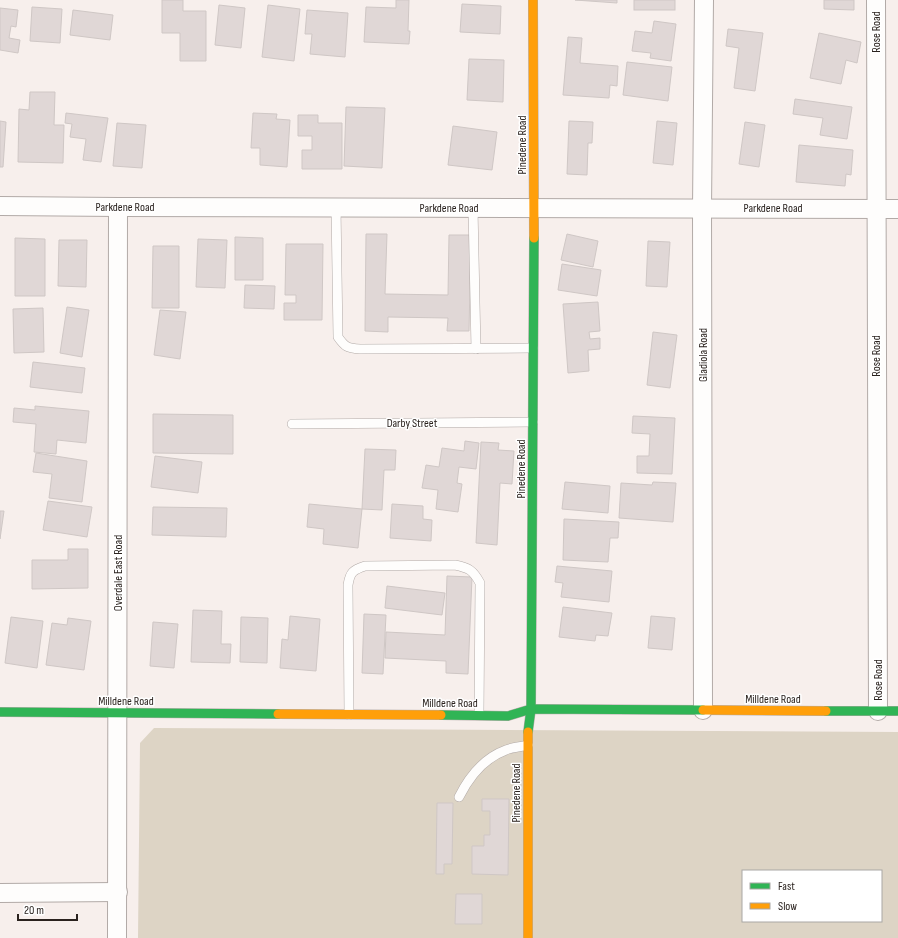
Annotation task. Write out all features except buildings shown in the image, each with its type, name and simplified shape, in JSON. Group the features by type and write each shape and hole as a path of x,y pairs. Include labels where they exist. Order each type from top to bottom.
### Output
{"street":[{"name":"Pinedene Road","path":"528,938 528,730 531,709 533,422 533,0"},
{"name":"Gladiola Road","path":"703,710 702,208 704,0"},
{"name":"Rose Road","path":"876,0 878,711"},
{"name":"Parkdene Road","path":"0,206 898,209"},
{"name":"Overdale East Road","path":"118,207 118,938"},
{"name":"Milldene Road","path":"0,712 508,716 531,709 898,711"},
{"path":"0,893 118,892"}],"lane":[{"path":"336,208 338,337 343,345 350,349 360,350 533,348"},
{"path":"473,208 476,349"},
{"name":"Darby Street","path":"292,424 533,422"},
{"path":"349,715 348,585 349,577 354,570 365,566 455,566 465,567 475,573 480,583 479,715"},
{"path":"459,797 474,772 485,762 497,754 507,750 528,745"}],"shaded area":[{"path":"154,728 898,732 898,938 138,938 140,743"}],"traffic: fast":[{"path":"528,732 531,709 534,238"},
{"path":"441,715 508,716 531,709 703,710"},
{"path":"826,711 898,711"},
{"path":"0,712 278,714"}],"traffic: slow":[{"path":"533,0 534,238"},
{"path":"703,710 826,711"},
{"path":"278,714 441,715"},
{"path":"528,732 528,938"}]}
